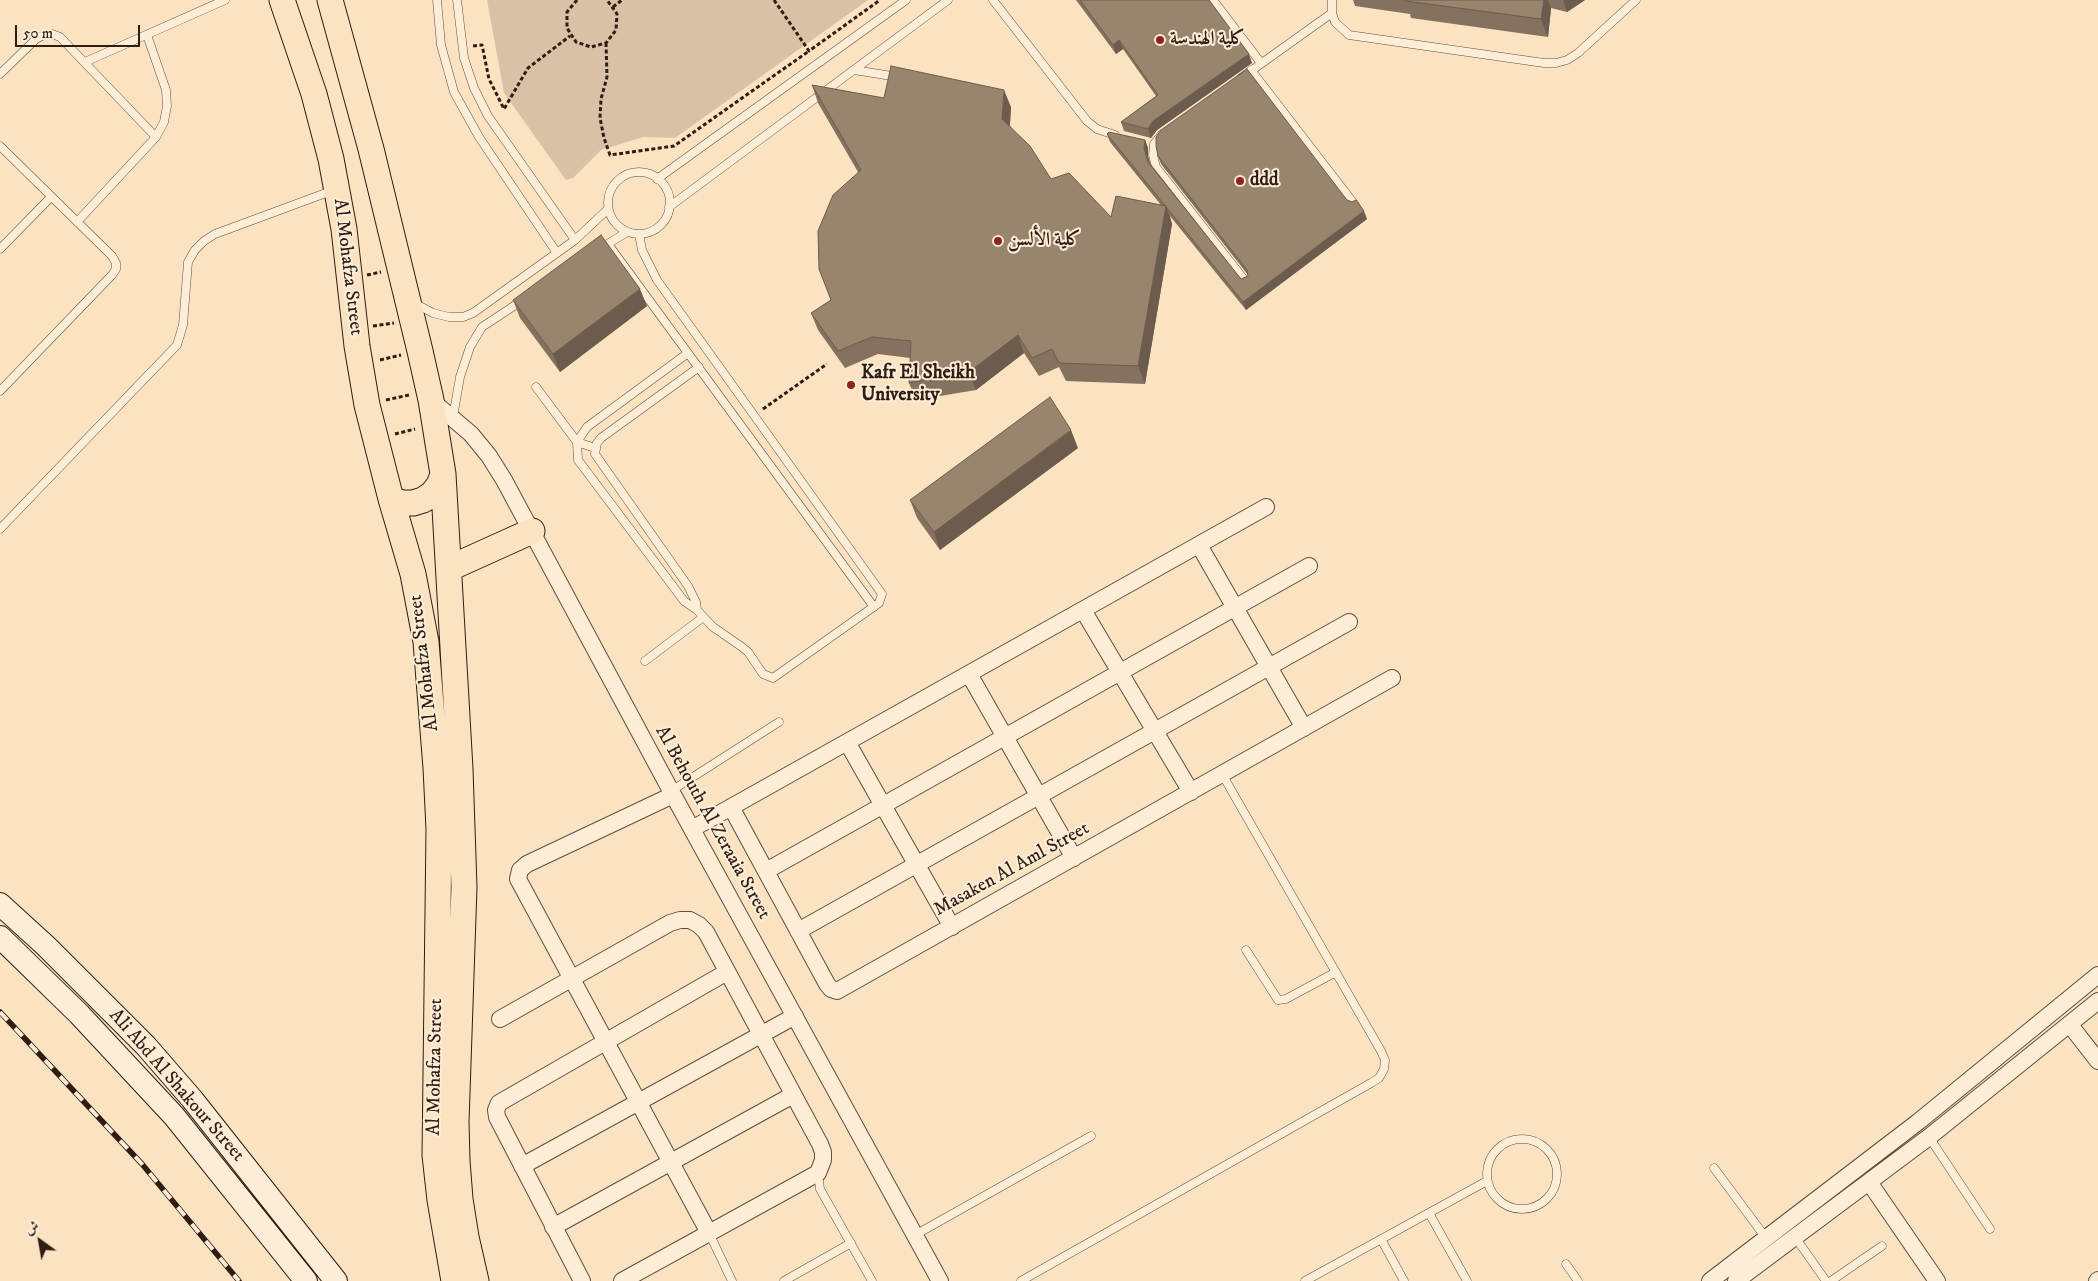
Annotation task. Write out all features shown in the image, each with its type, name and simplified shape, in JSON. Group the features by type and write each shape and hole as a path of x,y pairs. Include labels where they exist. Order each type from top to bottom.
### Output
{"main road":[{"name":"Al Mohafza Street","path":"282,0 314,94 337,189 367,405 391,499 414,574 426,642 436,768 439,891 435,1155 440,1200 454,1281"},
{"name":"Al Mohafza Street","path":"330,0 371,149 430,394 444,421 443,474 450,568 464,887 456,1122 457,1160 466,1237 476,1281"},
{"path":"391,499 402,503 413,503 423,500 432,494 439,485 443,474"},
{"path":"450,568 532,531"},
{"name":"Ali Abd Al Shakour Street","path":"0,904 59,958 146,1046 192,1098 336,1281"},
{"name":"Ali Abd Al Shakour Street","path":"0,937 79,1014 174,1116 306,1281"}],"street":[{"name":"Al Behouth Al Zeraaia Street","path":"444,421 489,456 532,531 672,793 940,1281"},
{"path":"692,829 1266,507"},
{"path":"1200,545 1304,728"},
{"path":"766,871 1309,566"},
{"path":"1083,610 1191,792"},
{"path":"798,931 1349,622"},
{"path":"969,674 1074,858"},
{"name":"Masaken Al Aml Street","path":"731,807 827,984 831,989 837,991 1392,678"},
{"path":"847,742 952,927"},
{"path":"672,793 527,864 520,870 518,879 709,1233"},
{"path":"500,1019 670,922 690,920 706,932 822,1152 818,1173 622,1281"},
{"path":"582,1281 497,1117 498,1103 727,972"},
{"path":"1710,1281 1918,1122 2098,975"},
{"path":"1736,1281 1929,1138 2098,1001"},
{"path":"522,1166 794,1016"},
{"path":"2070,1025 2098,1061"},
{"path":"553,1227 793,1095"},
{"path":"1918,1122 1929,1138"},
{"path":"1869,1182 1937,1281"}],"lane":[{"path":"85,62 225,0"},
{"path":"436,0 441,45 446,68 462,108 479,137 557,253"},
{"path":"456,0 463,48 474,88 488,116 575,240"},
{"path":"657,178 906,0"},
{"path":"669,207 667,191 657,178 637,172 627,175 618,181 608,199 608,209 615,223 626,232 648,233 662,223 669,207 948,0"},
{"path":"993,0 1087,121 1097,129 1123,137"},
{"path":"1213,0 1261,63"},
{"path":"1332,0 1332,13 1335,22 1349,35 1544,63 1556,63 1567,60 1578,53 1636,0"},
{"path":"1236,81 1332,13"},
{"path":"0,74 36,39 52,34 60,37 156,137"},
{"path":"77,222 156,137 164,122 167,106 166,90 147,35"},
{"path":"854,70 898,77"},
{"path":"1252,70 1355,205"},
{"path":"1168,129 1150,143 1156,166 1246,282"},
{"path":"0,146 112,256 116,263 116,269 0,391"},
{"path":"0,529 177,345 183,325 188,262 195,250 215,234 337,189"},
{"path":"0,249 51,197"},
{"path":"409,309 419,307 449,317 463,317 473,313 575,240 608,209"},
{"path":"600,249 626,232"},
{"path":"536,387 577,442 578,460 583,468 678,594 702,618 748,652 763,674 773,678 874,607 882,599 880,589 657,280 642,250 639,234"},
{"path":"608,244 874,607"},
{"path":"444,421 464,361 482,327 529,296"},
{"path":"577,442 587,426 688,353"},
{"path":"696,610 696,602 688,586 597,459 595,448 602,438 699,367"},
{"path":"577,442 595,448"},
{"path":"645,661 702,618"},
{"path":"672,793 779,722"},
{"path":"1022,1281 1379,1078 1384,1069 1385,1060 1382,1051 1222,774"},
{"path":"1246,950 1278,1000 1286,1000 1336,972"},
{"path":"915,1235 1091,1136"},
{"path":"1929,1138 1990,1229"},
{"path":"1522,1139 1539,1144 1546,1149 1556,1164 1554,1189 1549,1197 1535,1207 1517,1209 1509,1207 1494,1197 1487,1181 1488,1163 1492,1156 1505,1144 1513,1140 1522,1139"},
{"path":"1714,1168 1766,1238"},
{"path":"818,1173 820,1189 872,1281"},
{"path":"1305,1281 1487,1181"},
{"path":"1429,1213 1467,1281"},
{"path":"709,1233 732,1281"},
{"path":"1795,1237 1826,1281"},
{"path":"1381,1239 1404,1281"},
{"path":"784,1281 851,1243"},
{"path":"1831,1281 1882,1246"},
{"path":"1566,1264 1578,1281"}],"path":[{"path":"577,0 571,5 566,20 570,36 583,45 591,47 606,42 616,30 618,22 613,7 607,0"},
{"path":"613,7 622,0"},
{"path":"774,0 809,51"},
{"path":"606,42 607,77 601,98 600,118 610,155 674,146 880,0"},
{"path":"463,48 482,45 489,79 504,109 528,68 570,36"},
{"path":"351,279 399,268"},
{"path":"355,329 409,309"},
{"path":"360,363 420,351"},
{"path":"754,415 828,364"},
{"path":"367,405 430,394"},
{"path":"375,439 444,421"}],"shaded area":[{"path":"487,0 868,0 675,138 643,137 601,150 573,178 566,180 504,93"}],"building":[{"name":"كلية الهندسة","path":"1080,0 1209,0 1249,54 1153,121 1148,129 1121,122 1158,95 1119,40 1113,45"},
{"path":"1405,0 1544,0 1541,19"},
{"name":"كلية الألسن","path":"891,66 1004,90 1002,119 1030,146 1051,179 1069,173 1111,217 1116,196 1166,206 1138,366 1059,363 1052,349 1032,358 1018,335 969,372 909,383 911,341 872,337 838,351 811,313 831,300 819,269 818,231 833,195 861,170 812,85 884,98"},
{"name":"ddd","path":"1247,69 1347,200 1352,202 1356,200 1364,211 1243,302 1107,134 1109,132 1145,140 1144,148 1148,162 1241,279 1248,276 1247,270 1158,156 1156,146 1156,137 1161,130"},
{"path":"601,235 640,289 553,354 513,300"},
{"path":"1050,397 1071,430 934,532 910,500"}],"railway":[{"path":"0,1012 142,1164 239,1281"}],"place":[{"name":"كلية الهندسة","path":"1160,40"},
{"name":"ddd","path":"1240,181"},
{"name":"كلية الألسن","path":"998,241"},
{"name":"Kafr El Sheikh University","path":"851,385"}]}
